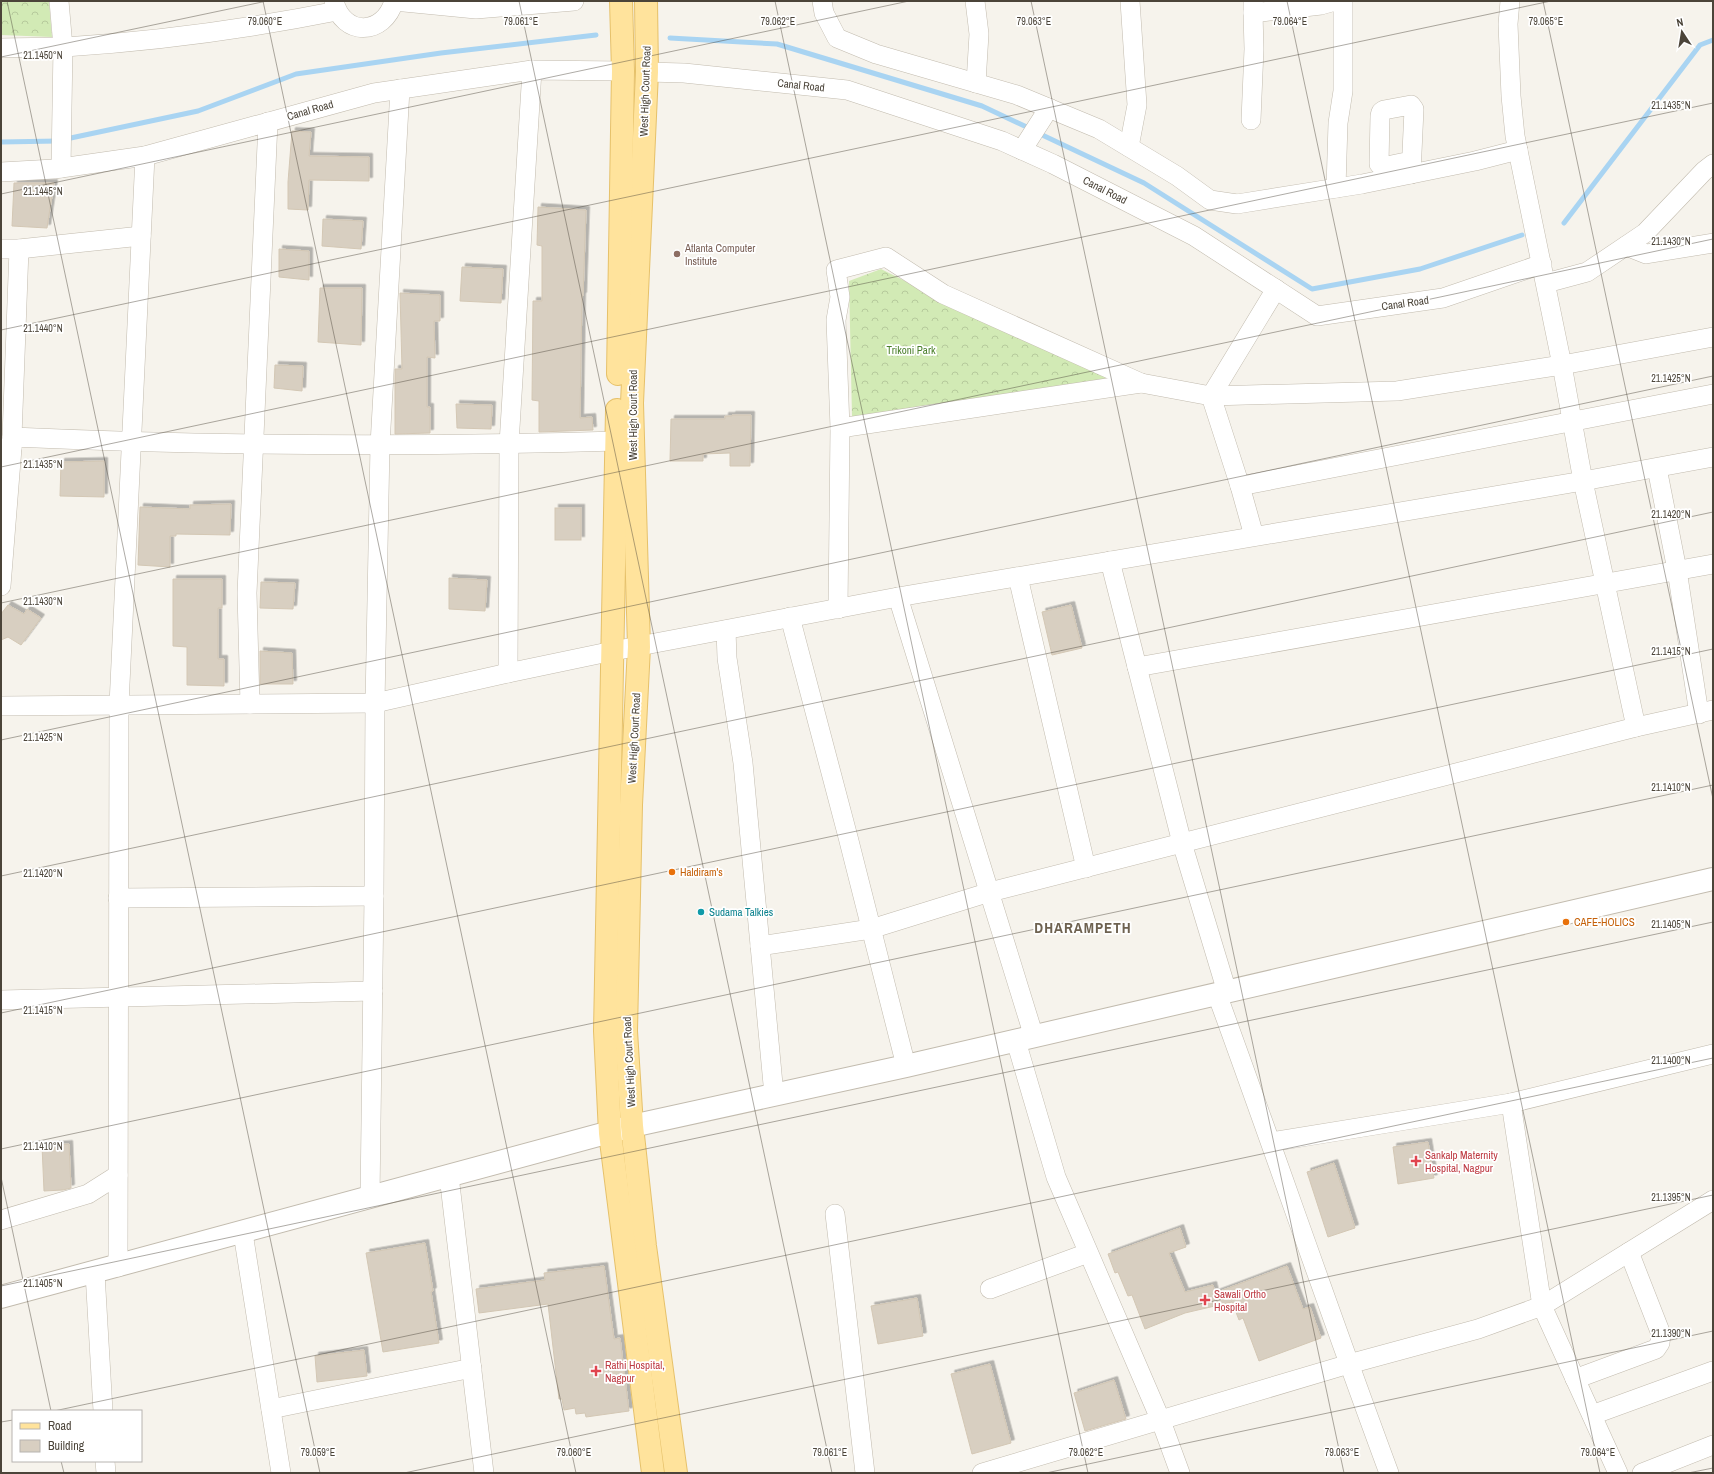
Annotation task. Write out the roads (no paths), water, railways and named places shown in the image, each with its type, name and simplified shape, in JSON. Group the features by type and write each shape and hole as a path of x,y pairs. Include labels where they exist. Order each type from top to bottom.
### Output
{"main road":[{"name":"West High Court Road","path":"621,1 623,71 605,1031 610,1133 653,1473"},
{"name":"West High Court Road","path":"646,1 647,72 632,403 639,647 631,805 626,1031 632,1126 645,1246 676,1473"}],"street":[{"path":"59,1 64,47 61,168"},
{"path":"1,48 64,47 151,40 287,21 335,6 342,19 350,24 359,27 369,27 378,24 386,18 394,1 462,4 476,9 574,1"},
{"path":"822,1 824,13 837,38 876,54 1017,95 1099,129 1177,176 1210,200 1237,204 1336,188 1411,168 1474,161 1518,150"},
{"path":"975,1 979,34 976,83"},
{"path":"1129,147 1137,105 1130,1"},
{"path":"1251,120 1254,49 1253,7 1321,5 1334,1"},
{"path":"1336,188 1338,123 1343,91 1343,1"},
{"path":"1510,1 1508,24 1510,96 1518,150 1562,365 1583,481 1636,727"},
{"path":"508,673 509,444 532,70"},
{"name":"Canal Road","path":"1,172 61,168 145,156 374,93 532,70 623,71"},
{"name":"Canal Road","path":"647,72 684,73 847,90 1002,141 1053,164 1194,236 1317,316 1443,298 1542,264"},
{"path":"370,1198 375,703 380,445 400,89"},
{"path":"1022,150 1050,108"},
{"path":"250,704 247,593 268,122"},
{"path":"118,1267 119,705 133,442 145,156"},
{"path":"1546,284 1587,272 1645,233 1704,171 1713,164"},
{"path":"1,586 8,444 10,249 142,236"},
{"path":"1626,246 1646,254 1713,243"},
{"path":"838,609 840,428 836,320 840,297 836,270 886,257 943,294 1141,383 1210,396 1397,391 1562,365 1713,337"},
{"path":"1210,396 1276,289"},
{"path":"840,428 1141,383"},
{"path":"1240,486 1713,394"},
{"path":"1210,396 1240,486 1254,536"},
{"path":"8,444 133,442 254,445 380,445 617,441"},
{"path":"1,706 375,703 613,651 898,597 1657,468 1712,462"},
{"path":"760,946 871,928 990,892 1636,727 1706,712 1657,468"},
{"path":"1110,561 1222,993 1271,1142 1389,1473"},
{"path":"1137,666 1713,564"},
{"path":"1018,577 1086,868"},
{"path":"898,597 990,892 1056,1177 1161,1421 1180,1473"},
{"path":"790,617 906,1066"},
{"path":"726,630 727,658 743,763 774,1095"},
{"path":"1,1298 632,1126 1025,1039 1713,879"},
{"path":"118,898 374,896"},
{"path":"1,1000 373,991"},
{"path":"1271,1142 1511,1103 1713,1054"},
{"path":"1511,1103 1542,1306 1618,1473"},
{"path":"1,1220 88,1194 118,1175"},
{"path":"449,1176 484,1473"},
{"path":"982,1473 1010,1470 1161,1421 1349,1364 1478,1329 1542,1306 1713,1200"},
{"path":"834,1214 865,1473"},
{"path":"243,1233 282,1473"},
{"path":"1575,1379 1656,1349 1660,1344 1661,1334 1629,1252"},
{"path":"990,1289 1088,1253"},
{"path":"95,1273 103,1410"},
{"path":"271,1409 472,1368"},
{"path":"1592,1415 1713,1371"},
{"path":"1642,1473 1713,1445"},
{"path":"105,1462 106,1473"}],"waterway":[{"path":"66,139 198,111 296,74 441,53 596,35"},
{"path":"670,38 777,44 982,106 1031,129"},
{"path":"1564,223 1700,45 1713,40"},
{"path":"1038,133 1144,183 1312,289 1420,269 1522,235"},
{"path":"1,142 58,141"}],"place":[{"name":"Atlanta Computer Institute","path":"677,254"},
{"name":"Haldiram's","path":"672,872"},
{"name":"Sudama Talkies","path":"701,912"},
{"name":"CAFE-HOLICS","path":"1566,922"},
{"name":"Sankalp Maternity Hospital, Nagpur","path":"1416,1161"},
{"name":"Sawali Ortho Hospital","path":"1205,1300"},
{"name":"Rathi Hospital, Nagpur","path":"596,1371"}],"district":[{"name":"DHARAMPETH","path":"1083,928"}],"park label":[{"name":"Trikoni Park","path":"911,350"}]}
